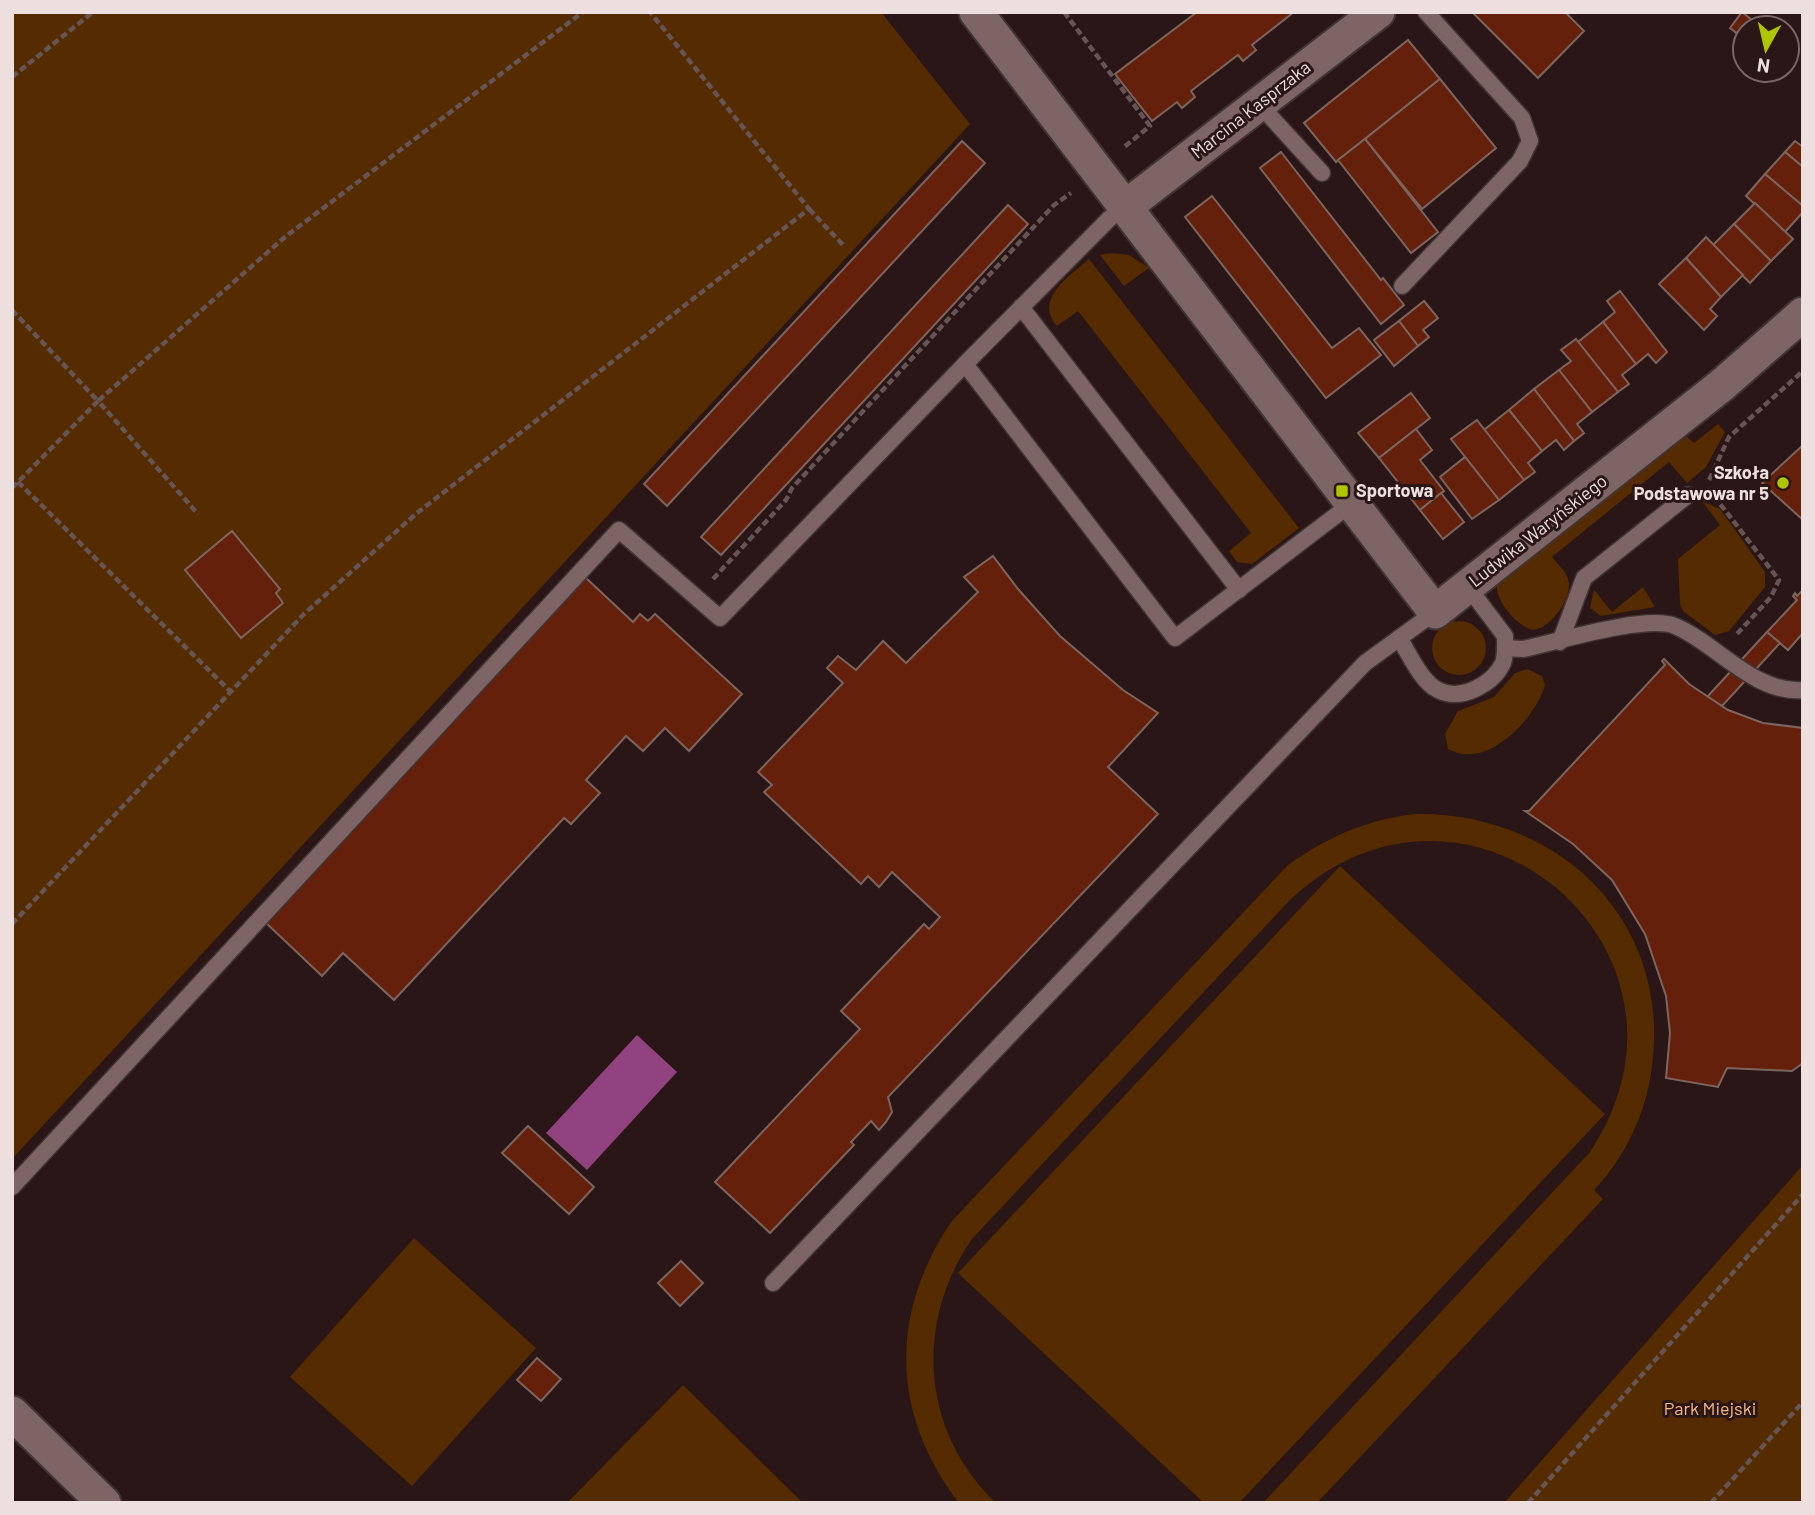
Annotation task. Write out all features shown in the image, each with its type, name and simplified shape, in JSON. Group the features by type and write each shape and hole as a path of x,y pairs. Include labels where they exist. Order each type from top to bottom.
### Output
{"street":[{"path":"976,12 1109,161 1124,208 1435,611"},
{"name":"Marcina Kasprzaka","path":"1124,208 1378,12"},
{"name":"Ludwika Waryńskiego","path":"1435,611 1722,385 1803,314"},
{"path":"12,1413 103,1503"}],"lane":[{"path":"1402,286 1520,161 1530,141 1522,118 1426,12"},
{"path":"1259,104 1322,173"},
{"path":"12,1187 619,530 719,618 1021,307 1110,218 1124,208"},
{"path":"1021,307 1239,590"},
{"path":"965,364 1175,638 1352,504"},
{"path":"1560,642 1584,578 1688,495"},
{"path":"1399,638 1423,676 1438,690 1450,693 1474,689 1492,678 1503,662 1505,636 1468,587"},
{"path":"773,1283 1364,663 1435,611"},
{"path":"1506,648 1523,649 1646,623 1674,625 1765,682 1803,690"}],"path":[{"path":"12,77 93,12"},
{"path":"12,488 97,401 285,237 583,12"},
{"path":"650,12 810,209 845,246"},
{"path":"696,597 786,500 801,478 1055,205 1150,126 1064,12"},
{"path":"12,924 304,614 418,513 810,209"},
{"path":"12,310 198,514"},
{"path":"1719,654 1771,597 1779,580 1706,486 1730,436 1803,371"},
{"path":"18,482 230,692"},
{"path":"1528,1503 1803,1195"},
{"path":"1711,1503 1803,1402"}],"green space":[{"path":"12,12 881,12 970,124 12,1159"},
{"path":"1100,255 1129,255 1149,268 1124,286"},
{"path":"1089,259 1299,528 1252,564 1237,562 1229,551 1251,533 1078,311 1057,326 1051,316 1049,307 1057,289"},
{"path":"1718,424 1725,432 1706,467 1687,483 1669,462 1552,557 1565,573 1569,586 1564,603 1553,618 1533,630 1514,618 1499,597 1497,583 1684,434 1694,443"},
{"path":"1702,501 1720,509 1765,572 1765,587 1729,631 1715,635 1683,611 1680,604 1678,559 1720,525"},
{"path":"1643,587 1655,607 1601,616 1590,608 1594,590 1612,612"},
{"path":"1459,621 1478,629 1486,648 1478,667 1459,675 1440,667 1432,648 1440,629"},
{"path":"1527,669 1542,676 1545,685 1540,698 1520,726 1493,747 1478,753 1463,754 1448,749 1445,734 1458,711 1494,697 1515,673"},
{"path":"1415,814 1468,818 1516,833 1560,856 1596,886 1625,925 1645,969 1654,1019 1651,1073 1644,1105 1632,1136 1615,1165 1594,1190 1603,1199 1317,1503 1263,1503 1590,1152 1623,1076 1624,1004 1600,940 1556,888 1498,854 1430,841 1359,855 1290,900 972,1239 953,1272 941,1306 934,1340 934,1376 940,1410 952,1443 971,1474 996,1503 959,1503 937,1469 920,1435 910,1400 906,1364 908,1328 917,1293 931,1257 951,1222 1288,865 1317,846 1348,831"},
{"path":"1340,866 1605,1114 1239,1503 1204,1503 958,1273"},
{"name":"Park Miejski","path":"1803,1165 1803,1503 1504,1503"},
{"path":"414,1238 536,1348 412,1486 290,1377"},
{"path":"683,1385 803,1503 567,1503"}],"shaded area":[{"path":"637,1035 677,1072 587,1170 546,1133"}],"building":[{"path":"1197,12 1294,12 1252,45 1256,50 1243,61 1238,55 1191,91 1195,97 1182,108 1177,102 1152,121 1115,74"},
{"path":"1472,12 1565,12 1584,31 1538,78"},
{"path":"1408,40 1440,79 1336,162 1304,123"},
{"path":"1440,79 1496,148 1422,209 1365,139"},
{"path":"1365,139 1438,232 1411,253 1338,160"},
{"path":"962,141 985,163 667,506 644,484"},
{"path":"1795,141 1803,147 1803,167 1785,152"},
{"path":"1281,152 1381,280 1383,278 1404,305 1381,324 1260,168"},
{"path":"1785,152 1803,167 1803,206 1765,174"},
{"path":"1765,174 1803,206 1803,212 1785,232 1746,196"},
{"path":"1212,196 1332,348 1359,328 1381,355 1326,398 1185,217"},
{"path":"1755,203 1793,239 1771,261 1734,224"},
{"path":"1008,205 1028,224 721,555 701,537"},
{"path":"1734,224 1771,261 1750,283 1713,245"},
{"path":"1706,237 1743,275 1721,297 1686,258"},
{"path":"1686,258 1721,297 1710,309 1717,316 1704,330 1659,284"},
{"path":"1620,291 1667,352 1656,363 1648,354 1636,364 1603,322 1615,312 1607,301"},
{"path":"1424,301 1438,318 1423,330 1429,337 1418,346 1399,321"},
{"path":"1399,321 1418,346 1394,366 1374,340"},
{"path":"1603,322 1636,364 1622,375 1629,384 1618,392 1578,342"},
{"path":"1576,339 1618,392 1592,412 1559,370 1571,361 1561,350"},
{"path":"1559,370 1592,412 1577,424 1584,433 1574,441 1534,389"},
{"path":"1534,389 1574,441 1564,450 1556,440 1542,451 1509,410"},
{"path":"1411,393 1430,418 1379,458 1358,433"},
{"path":"1509,410 1542,451 1528,463 1535,472 1524,480 1484,430"},
{"path":"1477,420 1524,480 1499,500 1451,439"},
{"path":"1416,429 1432,450 1420,460 1444,491 1420,510 1379,458"},
{"name":"Szkoła Podstawowa nr 5","path":"1803,445 1803,520 1762,483"},
{"path":"1465,457 1499,500 1472,519 1440,477"},
{"path":"1441,493 1464,522 1443,539 1420,510"},
{"path":"232,531 280,589 276,593 283,603 241,638 185,570"},
{"path":"993,556 1060,636 1123,690 1158,713 1108,767 1158,814 888,1097 892,1112 879,1130 871,1121 851,1142 854,1145 770,1233 715,1182 860,1029 841,1011 924,924 929,929 940,917 892,872 879,887 868,876 861,884 764,792 772,785 758,772 843,683 827,668 838,656 856,670 883,641 906,663 978,592 964,577"},
{"path":"586,578 633,622 640,614 648,621 655,614 742,694 689,751 665,728 643,751 626,736 586,780 600,793 571,824 564,818 394,1000 343,953 322,976 265,922"},
{"path":"1803,590 1803,633 1788,650 1767,632 1797,600 1793,596 1795,593 1797,596"},
{"path":"1767,632 1780,643 1722,706 1707,697"},
{"path":"1664,659 1689,684 1728,710 1763,723 1803,728 1803,1063 1792,1071 1727,1068 1718,1087 1666,1078 1670,1033 1666,996 1645,934 1612,880 1573,844 1525,811 1529,811 1665,665 1662,661"},
{"path":"528,1126 594,1187 569,1214 502,1153"},
{"path":"681,1261 703,1283 680,1306 658,1283"},
{"path":"537,1358 561,1379 541,1401 517,1380"}],"place":[{"name":"Szkoła Podstawowa nr 5","path":"1783,483"},
{"name":"Sportowa","path":"1342,491"}]}
